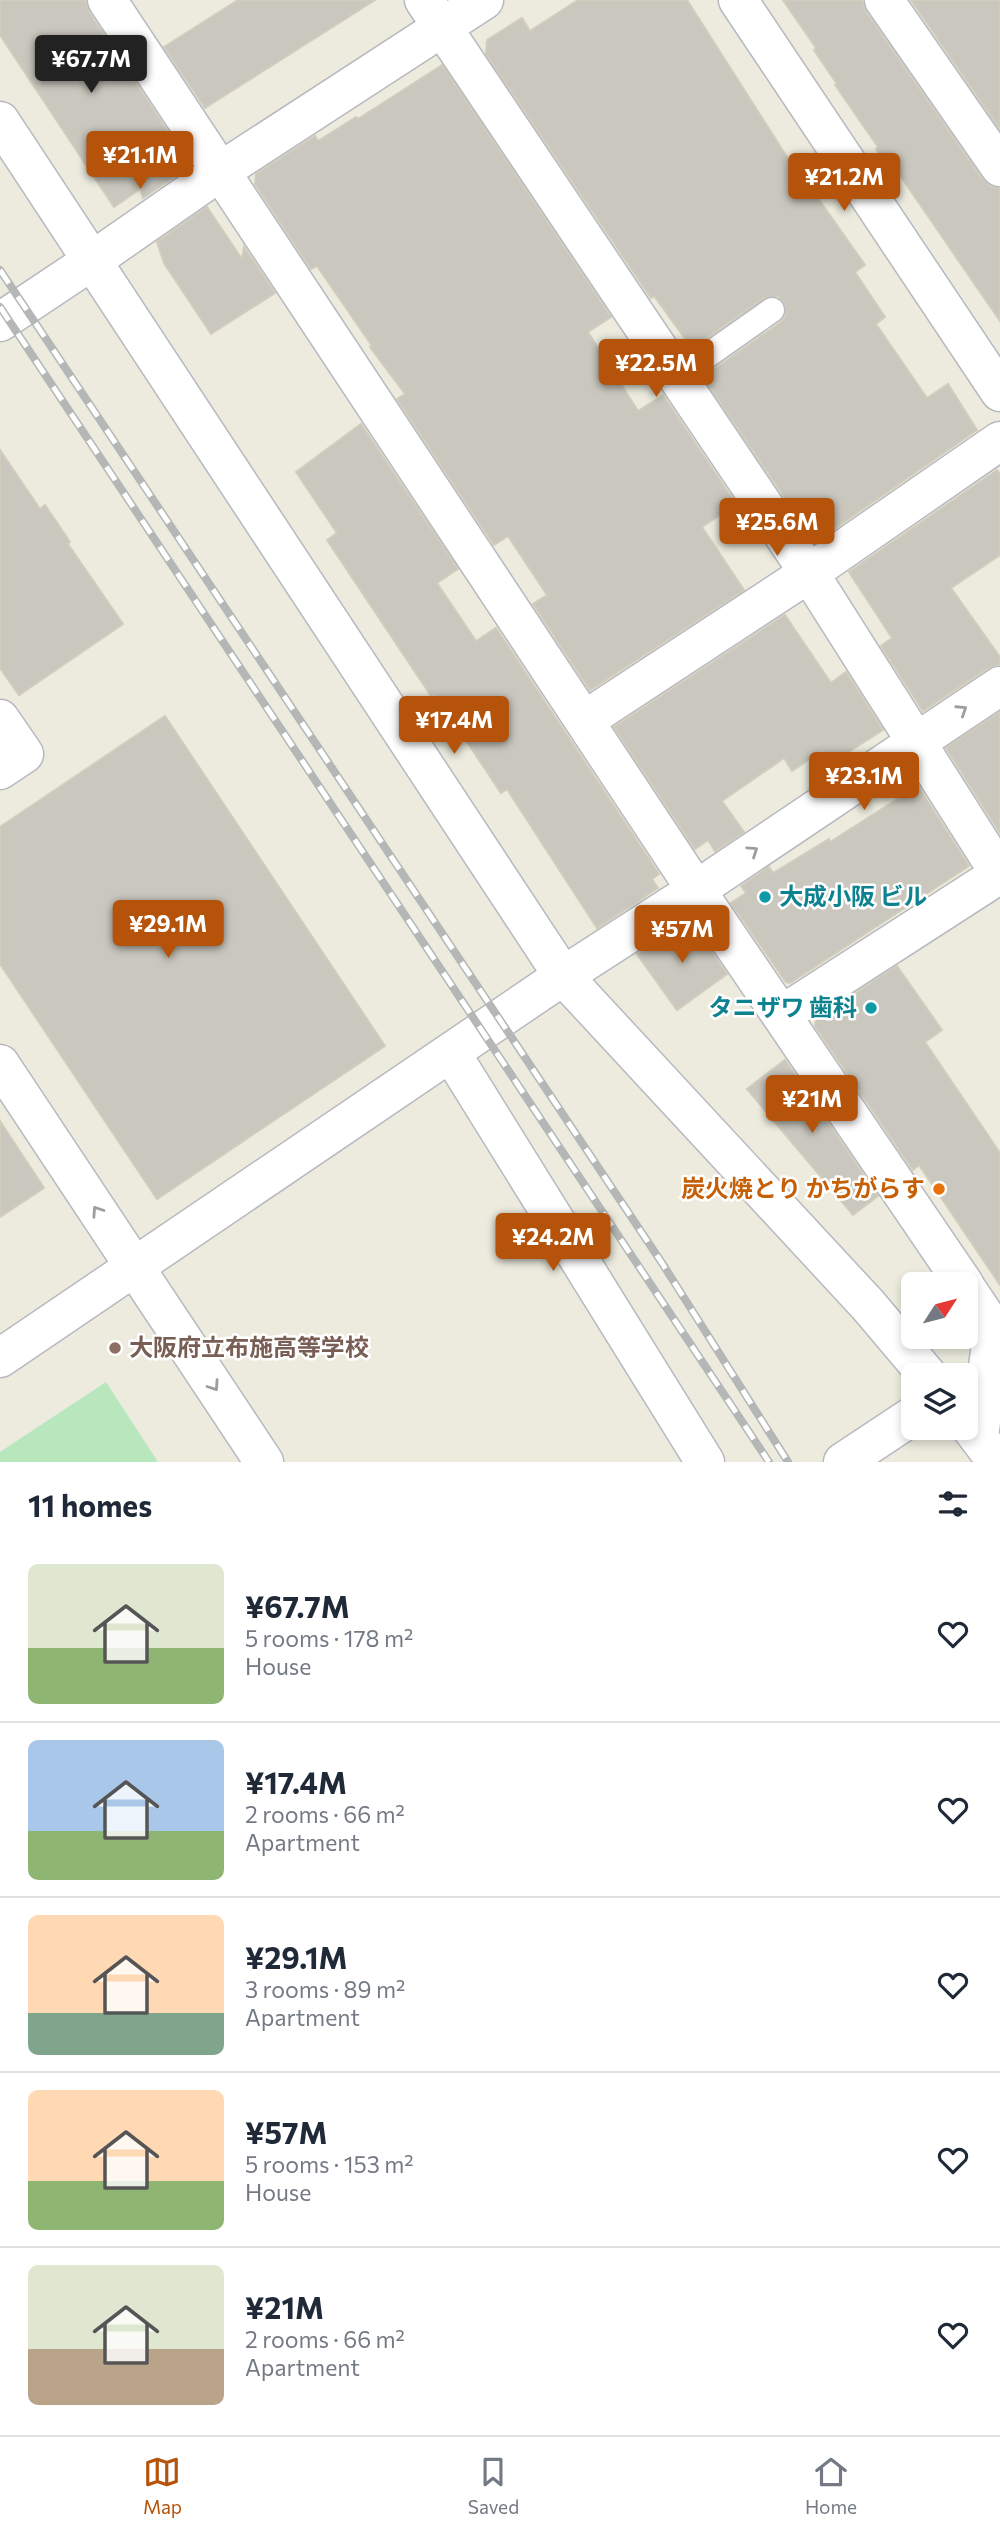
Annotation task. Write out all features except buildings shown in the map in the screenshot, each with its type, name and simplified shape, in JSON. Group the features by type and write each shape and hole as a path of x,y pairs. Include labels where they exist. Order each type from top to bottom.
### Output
{"street":[{"path":"107,0 696,890 783,1014 956,1272"},
{"path":"0,322 221,172 433,14 484,0"},
{"path":"738,0 1000,392"},
{"path":"884,0 1000,167"},
{"path":"433,14 809,573 1000,874 783,1014"},
{"path":"0,121 563,976 868,1306 917,1363"},
{"path":"585,720 809,573 1000,441"},
{"path":"0,1358 563,976 1000,686"},
{"path":"0,719 24,754 0,770"},
{"path":"451,1053 705,1462"},
{"path":"0,1064 264,1462"},
{"path":"978,1303 996,1326 981,1440"},
{"path":"843,1462 901,1424"}],"lane":[{"path":"677,377 772,310"}],"green space":[{"path":"106,1382 158,1462 0,1462 0,1452"}],"railway":[{"path":"0,270 662,1263 788,1462"},
{"path":"0,307 769,1462"}],"place":[{"name":"大成小阪 ビル","path":"765,897"},
{"name":"タニザワ 歯科","path":"871,1008"},
{"name":"炭火焼とり かちがらす","path":"939,1189"},
{"name":"大阪府立布施高等学校","path":"115,1348"}]}
